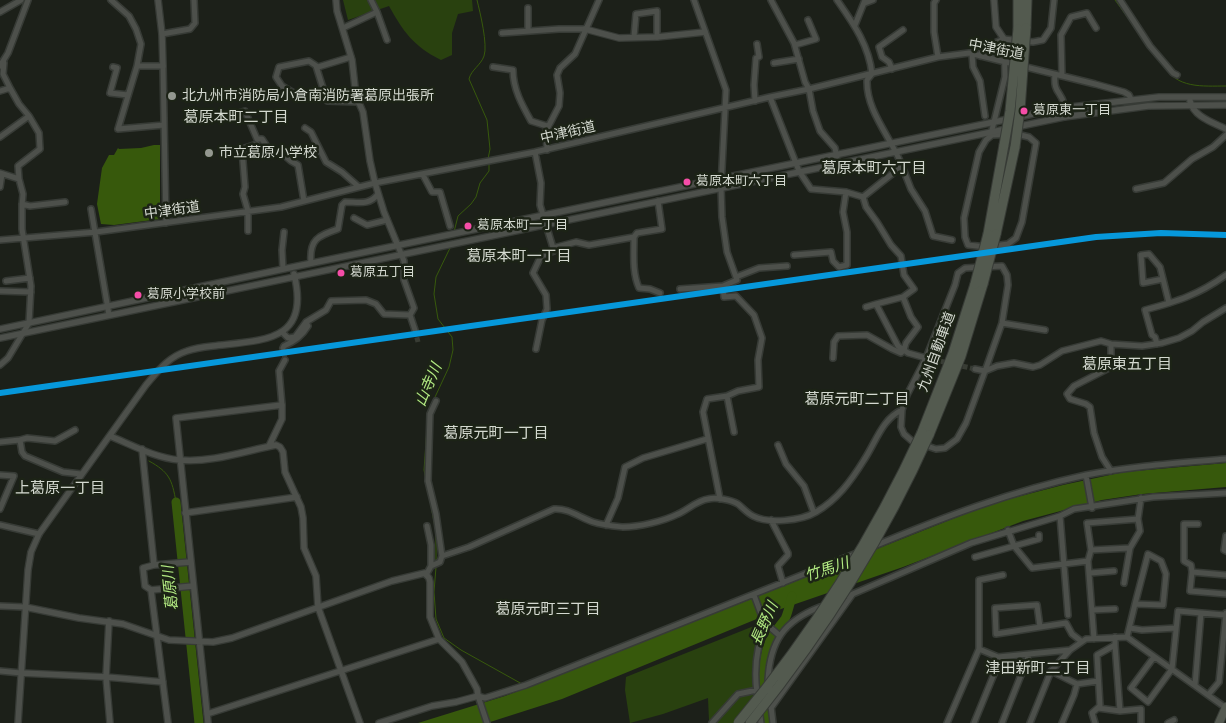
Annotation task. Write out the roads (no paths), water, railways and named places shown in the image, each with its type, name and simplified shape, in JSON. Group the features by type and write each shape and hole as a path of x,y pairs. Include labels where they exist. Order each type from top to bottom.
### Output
{"highway":[{"name":"九州自動車道","path":"750,723 794,667 839,601 880,534 898,500 926,433 979,284 1015,147 1020,110 1022,28 1018,0"},
{"name":"九州自動車道","path":"992,234 1022,28 1028,0"},
{"name":"九州自動車道","path":"738,723 787,663 831,598 892,496 926,433"}],"main road":[{"path":"1219,723 1226,707"}],"street":[{"path":"0,12 22,0"},
{"path":"0,66 8,53 28,0"},
{"path":"111,0 129,16 141,44 137,66 118,129 164,125"},
{"path":"158,0 162,34 166,223"},
{"path":"162,34 190,29 195,23 194,0"},
{"path":"336,0 351,58 356,96 363,112 375,183 387,220 404,261 404,280 414,308 410,315 415,330"},
{"path":"371,0 387,40"},
{"path":"547,150 547,126 559,106 560,93 557,76 560,68 574,54 599,0"},
{"path":"680,289 723,286 736,282 736,276 726,252 721,188 726,90 694,0"},
{"path":"771,0 795,45 820,131 835,148 838,163"},
{"path":"837,0 855,25 870,58 872,74 867,80 869,98 891,144 897,151 911,188 925,211 933,236 952,240"},
{"path":"855,25 865,2 873,0"},
{"path":"936,0 934,3 934,32 938,57"},
{"path":"991,134 1016,134 1029,137 1036,143 1022,222 1016,238 1008,244 986,247 968,245 965,237 964,218 979,152 991,134 1005,77 1004,39 996,27 994,0"},
{"path":"980,56 983,48 1004,39 1033,42 1043,40 1051,25 1054,0"},
{"path":"1120,0 1150,46 1173,73 1177,75"},
{"path":"528,8 528,31"},
{"path":"634,37 636,14 657,11 657,37"},
{"path":"343,28 377,12"},
{"path":"1062,76 1061,35 1071,17 1087,13 1096,28"},
{"path":"795,45 816,39 808,20"},
{"path":"1051,25 1062,32"},
{"path":"502,33 585,29 619,38 657,37 705,32"},
{"path":"892,69 889,62 882,57 879,47 902,30"},
{"path":"755,101 756,58 759,57 757,44"},
{"path":"972,54 973,67 980,81 985,116"},
{"name":"中津街道","path":"0,240 96,232 281,207 375,183 547,150 938,57 972,54 1124,92 1131,99"},
{"path":"297,95 282,86 276,77 279,67 309,61 318,67 351,58"},
{"path":"774,63 799,58"},
{"path":"0,365 8,358 29,323 31,292 24,239 23,194 18,179 18,166 40,149 39,133 19,104 3,74 4,60"},
{"path":"137,66 163,66"},
{"path":"316,66 327,101 358,102"},
{"path":"113,67 117,68 110,93 128,95"},
{"path":"494,67 513,70 513,80 531,121 547,126"},
{"path":"1055,74 1056,92 1064,102 1064,117"},
{"path":"0,91 10,88"},
{"path":"1189,96 1193,110 1201,117 1226,129"},
{"path":"0,329 108,305 1064,108 1131,99 1189,96 1226,97"},
{"path":"770,97 799,171 811,189 846,192 863,197"},
{"path":"0,338 799,171 991,134 1064,117 1148,106 1226,104"},
{"path":"235,114 245,111 257,139 262,139 270,151 284,154 298,165 304,201"},
{"path":"0,137 29,116"},
{"path":"304,128 310,132 326,162 342,172 359,187"},
{"path":"1136,189 1164,182 1192,159 1213,147 1226,135"},
{"path":"248,231 248,212 243,194 245,187 242,149 257,144"},
{"path":"535,152 541,183 540,205 554,251 541,256 533,273 546,295 548,309 542,320 536,349"},
{"path":"863,197 902,166"},
{"path":"0,186 1,174 18,179"},
{"path":"422,175 432,192 440,192 450,226"},
{"path":"794,255 831,252 833,261 839,267 847,265 847,232 843,212 846,192"},
{"path":"311,263 310,255 316,238 338,229 342,205 345,202 360,204 368,202 378,194"},
{"path":"863,197 866,208 891,245 901,256 904,275 914,289 904,296 866,307"},
{"path":"553,248 576,242 589,245 634,237 637,234 662,228 658,201"},
{"path":"22,204 30,206 65,202"},
{"path":"91,209 109,315"},
{"path":"354,218 367,225 387,220"},
{"path":"283,269 282,250 284,232"},
{"path":"634,237 636,282 639,288 660,293"},
{"path":"1163,279 1143,283 1141,255 1150,254 1160,268 1170,303"},
{"path":"736,276 759,268 787,266"},
{"path":"1002,266 1007,275 1008,284 1002,323 966,423 956,439 945,448 936,449 912,441 904,434 901,427 902,410 926,358 958,273 965,268 1002,266"},
{"path":"18,723 28,570 31,552 39,534 146,385 170,359 188,350 265,340 282,332 294,318 298,309 299,299 293,267"},
{"path":"1157,344 1155,337 1152,335 1145,310 1185,299 1212,285 1226,275"},
{"path":"6,281 30,278"},
{"path":"720,499 703,412 707,399 727,396 738,391 759,387 758,360 762,338 754,315 736,296 724,297 723,286"},
{"path":"0,291 31,292"},
{"path":"833,358 834,342 838,336 867,335 901,353 918,327 911,317 904,296"},
{"path":"282,332 288,338 294,338 306,322 326,310 331,301 366,300 376,304 384,314 410,315"},
{"path":"876,304 898,346 908,353 926,358"},
{"path":"975,369 985,371 997,366 1014,363 1033,367 1040,365 1062,350 1101,341 1111,344 1142,346 1157,344 1179,338 1226,308"},
{"path":"283,348 296,341 303,334 308,326 306,322"},
{"path":"1002,323 1045,330"},
{"path":"1111,344 1111,367 1074,386 1068,394 1070,399 1090,407 1094,433 1102,457 1111,471"},
{"path":"269,446 282,419 278,371 285,360"},
{"path":"727,396 734,432"},
{"path":"431,566 440,562 442,556 436,514 428,480 430,414 436,401"},
{"path":"208,723 176,418 282,405"},
{"path":"442,556 469,547 554,509 562,508 592,521 625,527 659,522 677,515 707,498 736,503 754,516 771,520 792,520 806,517 831,503 842,492 864,461 886,421 902,410"},
{"path":"0,442 27,438 55,441 75,430"},
{"path":"110,436 160,456 179,460 209,458 269,446 279,446 282,449 285,472 297,497 303,518 304,548 316,576 318,607 360,723"},
{"path":"606,525 618,498 625,467 642,458 707,439"},
{"path":"20,440 22,452 25,456 63,472 81,474"},
{"path":"778,445 786,464 804,486 814,514"},
{"path":"142,449 154,565"},
{"path":"379,723 432,706 486,698 526,685 995,499 1086,475 1226,458"},
{"path":"0,475 14,476 0,509"},
{"path":"1086,475 1092,508"},
{"path":"773,723 771,706 850,595 971,543 1074,510 1141,498 1226,493"},
{"path":"185,513 297,497"},
{"path":"1124,583 1130,548 1140,531 1138,519 1141,498"},
{"path":"1060,516 1068,615"},
{"path":"1094,639 1088,561 1091,550 1087,523 1138,519"},
{"path":"771,520 788,553 778,566 782,583"},
{"path":"1198,524 1184,524 1184,562 1191,565 1192,572 1190,591 1226,594"},
{"path":"0,525 39,534"},
{"path":"426,575 431,566 431,545 427,526"},
{"path":"1008,530 1014,546 1032,568 1088,561"},
{"path":"976,557 1039,539 1039,535"},
{"path":"1226,536 1224,550 1226,551"},
{"path":"1091,550 1130,548"},
{"path":"1127,637 1130,628 1135,604 1148,554 1161,561 1166,574 1163,605 1135,604"},
{"path":"190,562 154,565 143,568 145,586 151,590 193,586"},
{"path":"1090,573 1114,571"},
{"path":"1192,572 1226,576"},
{"path":"0,606 25,607 79,618 109,621 133,627 169,640 214,642 232,638 392,581 422,573 426,575 430,582 430,617 439,639 462,662 477,689 486,723"},
{"path":"948,723 979,649 979,580 1003,575"},
{"path":"151,590 168,723"},
{"path":"754,596 768,627 779,635"},
{"path":"1040,627 1037,605 995,608 996,634 1066,623 1072,634 1081,641"},
{"path":"768,680 769,666 779,635 803,613 820,607"},
{"path":"1092,610 1115,609"},
{"path":"1154,656 1131,688 1148,702 1172,669 1178,611 1225,614 1219,682 1208,695"},
{"path":"1195,685 1201,613"},
{"path":"109,621 106,677 110,723"},
{"path":"712,723 738,694 757,692 756,662 761,636 768,627"},
{"path":"1130,628 1142,630 1176,628"},
{"path":"1116,637 1120,711"},
{"path":"1030,723 1051,671 1070,650 1086,639 1127,637 1226,707"},
{"path":"207,714 439,639"},
{"path":"1095,723 1092,713 1100,706 1097,655 1115,645"},
{"path":"979,649 998,657 1070,650"},
{"path":"1002,723 1029,654"},
{"path":"974,723 1001,657"},
{"path":"769,666 790,681"},
{"path":"0,671 163,682"},
{"path":"1051,671 1077,684 1098,680"},
{"path":"1062,723 1074,696 1077,684"},
{"path":"1098,708 1120,711 1141,709 1141,723"},
{"path":"760,716 761,723"},
{"path":"1168,723 1174,720"}],"water":[{"path":"160,145 160,219 114,225 101,224 97,204 102,168 109,155 114,155 118,148 141,148"},
{"name":"竹馬川","path":"1226,463 1226,487 1142,494 1102,500 1023,521 903,567 781,609 562,699 487,723 418,723 505,696 990,504 1063,485 1124,472"}],"waterway":[{"name":"山寺川","path":"477,0 483,28 485,51 483,59 469,79 487,120 490,149 488,159"},
{"path":"1115,0 1141,36"},
{"path":"1163,65 1169,73 1183,82 1199,86 1226,86"},
{"name":"山寺川","path":"454,232 458,216 476,197 480,183 489,171 489,163"},
{"name":"山寺川","path":"429,410 449,367 453,350 452,337 438,319 434,294 436,277 450,248"},
{"name":"山寺川","path":"428,414 424,470 436,532 436,561"},
{"name":"葛原川","path":"149,461 161,469 168,477 173,487 176,502"},
{"name":"葛原川","path":"176,502 199,723"},
{"name":"山寺川","path":"436,567 434,592 436,619 444,638 461,650 522,684"},
{"name":"長野川","path":"767,723 764,686 765,658 774,633 786,617 792,596"}],"tunnel":[{"path":"415,330 418,342"},
{"path":"283,348 285,360"},
{"path":"926,358 975,369"}],"place":[{"name":"北九州市消防局小倉南消防署葛原出張所","path":"172,96"},
{"name":"葛原東一丁目","path":"1024,111"},
{"name":"市立葛原小学校","path":"209,153"},
{"name":"葛原本町六丁目","path":"687,182"},
{"name":"葛原本町一丁目","path":"468,226"},
{"name":"葛原五丁目","path":"341,273"},
{"name":"葛原小学校前","path":"138,295"}],"district":[{"name":"葛原本町二丁目","path":"236,118"},
{"name":"葛原本町六丁目","path":"874,169"},
{"name":"葛原本町一丁目","path":"519,257"},
{"name":"葛原東五丁目","path":"1127,365"},
{"name":"葛原元町二丁目","path":"857,400"},
{"name":"葛原元町一丁目","path":"496,434"},
{"name":"上葛原一丁目","path":"60,489"},
{"name":"葛原元町三丁目","path":"548,610"},
{"name":"津田新町二丁目","path":"1038,669"}]}
